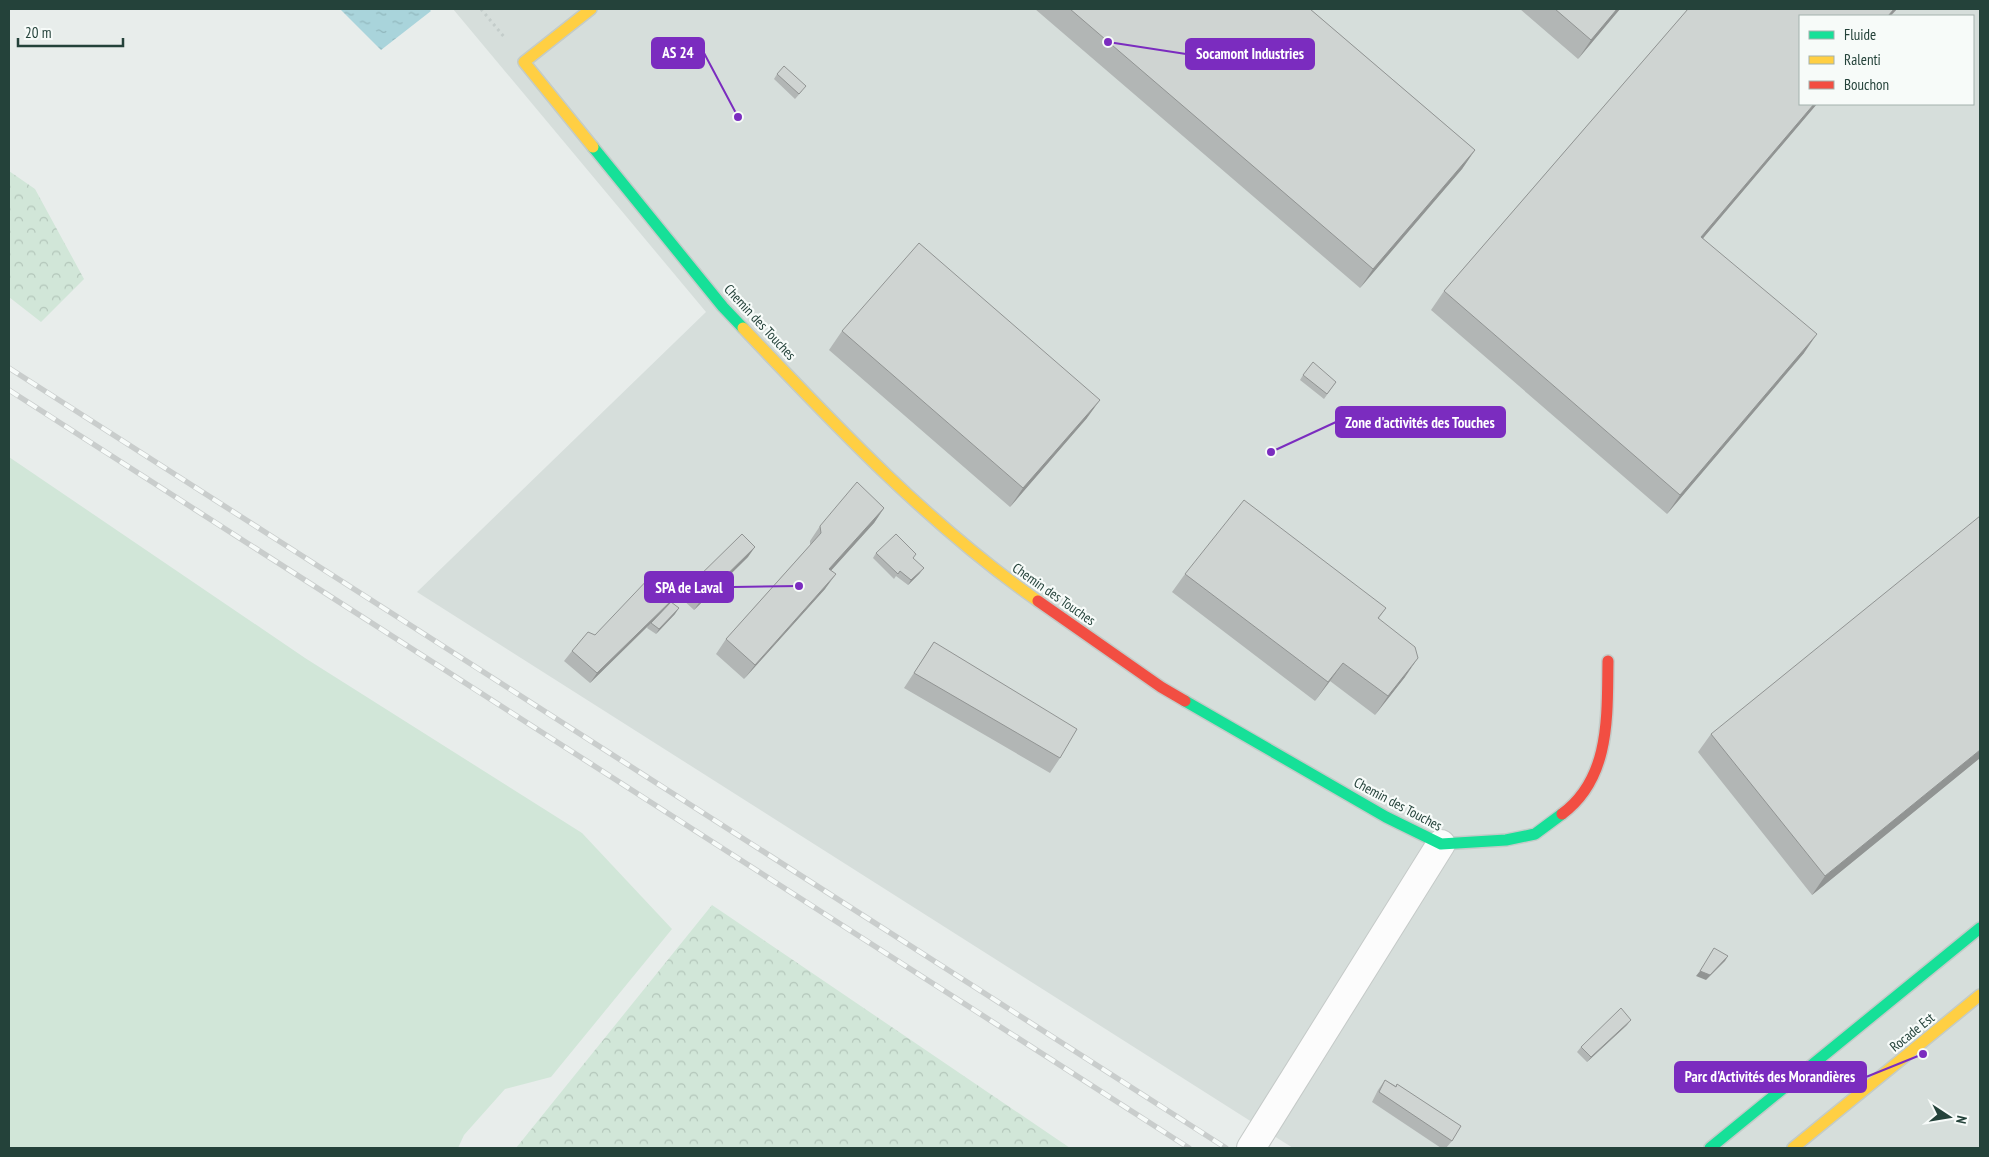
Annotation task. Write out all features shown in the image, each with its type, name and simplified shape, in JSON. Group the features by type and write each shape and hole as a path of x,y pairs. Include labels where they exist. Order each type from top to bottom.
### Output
{"street":[{"name":"Chemin des Touches","path":"591,9 524,62 723,307 866,456 996,572 1161,687 1386,817 1440,844 1506,840 1535,834 1573,806 1598,768 1607,728 1608,661"},
{"path":"1251,1148 1440,844"},
{"path":"1710,1148 1980,928"},
{"name":"Rocade Est","path":"1793,1148 1980,995"}],"shaded area":[{"path":"453,9 1980,9 1980,1148 1293,1148 417,592 706,312"}],"green space":[{"path":"9,171 35,189 84,279 41,322 9,297"},
{"path":"9,457 305,658 582,833 672,929 551,1077 505,1089 464,1135 458,1148 9,1148"},
{"path":"712,905 1070,1148 516,1148"}],"water":[{"path":"340,9 429,9 431,11 381,50"}],"building":[{"path":"1070,9 1310,9 1475,150 1373,269"},
{"path":"1555,9 1617,9 1591,40"},
{"path":"1688,9 1894,9 1889,15 1799,15 1799,105 1813,105 1701,237 1817,334 1680,495 1444,291"},
{"path":"784,66 806,86 799,94 777,74"},
{"path":"919,243 1100,400 1023,488 842,331"},
{"path":"1313,362 1336,382 1327,394 1303,375"},
{"path":"857,482 884,508 829,569 836,574 755,665 726,639 821,533 820,526"},
{"path":"1244,500 1386,608 1378,618 1415,647 1418,658 1388,696 1343,663 1328,682 1185,574"},
{"path":"1980,516 1980,750 1825,876 1711,734"},
{"path":"742,534 755,547 701,600 688,587"},
{"path":"896,534 916,554 913,558 924,568 911,580 900,571 898,574 876,553"},
{"path":"652,575 675,597 597,673 572,651 588,632 595,635"},
{"path":"671,602 679,608 659,629 651,623"},
{"path":"934,642 1077,729 1060,758 914,673"},
{"path":"1714,948 1728,956 1710,975 1700,971"},
{"path":"1621,1008 1631,1020 1591,1057 1581,1047"},
{"path":"1385,1080 1396,1087 1397,1084 1461,1126 1452,1141 1379,1092"}],"railway":[{"path":"9,368 1226,1148"},
{"path":"9,390 1189,1148"}],"traffic: fast":[{"path":"593,147 723,307 743,328"},
{"path":"1185,701 1386,817 1441,844 1506,840 1535,834 1562,814"},
{"path":"1710,1148 1980,928"}],"traffic: slow":[{"path":"591,9 524,62 593,147"},
{"path":"743,328 812,401 884,472 958,540 1038,601"},
{"path":"1793,1148 1980,995"}],"traffic: jam":[{"path":"1038,601 1161,687 1185,701"},
{"path":"1562,814 1578,799 1590,782 1598,764 1606,724 1608,661"}],"place":[{"name":"Socamont Industries","path":"1108,42"},
{"name":"AS 24","path":"738,117"},
{"name":"Zone d'activités des Touches","path":"1271,452"},
{"name":"SPA de Laval","path":"799,586"},
{"name":"Parc d'Activités des Morandières","path":"1923,1054"}]}
